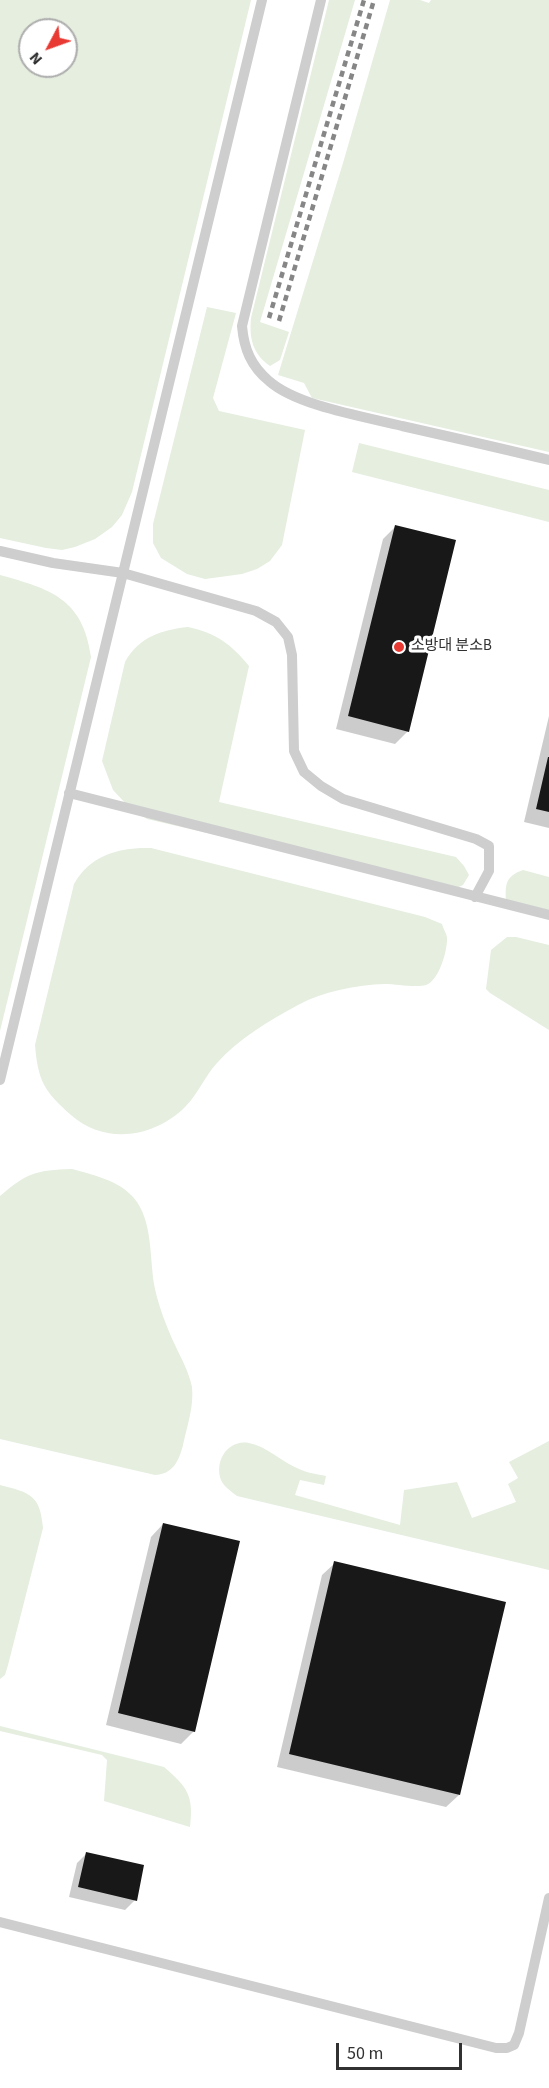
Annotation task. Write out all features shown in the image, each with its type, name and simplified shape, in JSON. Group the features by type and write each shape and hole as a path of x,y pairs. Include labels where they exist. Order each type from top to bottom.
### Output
{"lane":[{"path":"0,1080 262,0"},
{"path":"321,0 242,326 244,344 250,359 269,382 312,403 549,460"},
{"path":"0,551 53,563 123,573 256,611 276,622 288,637 292,655 294,751 304,772 321,786 343,799 476,839 489,846 489,871 475,897"},
{"path":"69,794 549,915"},
{"path":"0,1922 496,2048 507,2048 514,2045 519,2033 549,1898"}],"green space":[{"path":"0,0 251,0 132,492 122,515 112,527 95,539 62,550 0,538"},
{"path":"329,0 355,0 260,322 289,332 280,360 270,366 253,345 251,318"},
{"path":"390,0 420,0 429,3 431,0 549,0 549,452 312,398 304,383 278,375"},
{"path":"207,307 236,313 213,398 219,411 305,430 282,545 270,561 257,569 242,574 205,579 187,574 161,558 153,543 153,524"},
{"path":"359,443 549,490 549,522 352,472"},
{"path":"0,575 34,585 61,599 80,621 87,637 91,657 0,1031"},
{"path":"188,627 222,640 249,666 219,802 456,857 469,875 463,885 452,890 147,819 129,807 113,790 102,761 125,662 137,646 152,636"},
{"path":"151,848 425,917 442,924 447,935 442,964 435,978 426,985 363,986 329,992 308,1000 265,1024 235,1046 213,1068 190,1102 159,1126 129,1134 98,1131 84,1125 54,1099 41,1077 35,1045 74,884 88,866 107,855 128,849"},
{"path":"523,870 549,877 549,915 506,900 508,881 513,875"},
{"path":"507,937 549,945 549,1030 486,989 491,950"},
{"path":"72,1169 105,1179 127,1191 140,1206 148,1229 157,1296 166,1325 192,1387 191,1409 183,1445 174,1466 161,1474 155,1475 0,1439 0,1196 33,1174 49,1170"},
{"path":"549,1441 549,1570 237,1496 224,1485 219,1473 221,1459 229,1448 235,1444 249,1443 299,1469 326,1476 324,1485 300,1480 295,1495 400,1525 404,1490 457,1482 472,1518 516,1502 508,1484 518,1478 509,1462"},
{"path":"0,1485 19,1490 32,1497 39,1508 43,1528 8,1665 5,1675 0,1679"},
{"path":"0,1726 164,1767 187,1792 191,1807 190,1827 104,1801 107,1760 102,1755 0,1731"}],"building":[{"path":"395,525 456,540 409,732 348,716"},
{"path":"549,757 549,812 536,809"},
{"path":"163,1523 240,1541 195,1732 118,1713"},
{"path":"334,1561 506,1602 460,1795 289,1754"},
{"path":"86,1852 144,1865 137,1901 78,1887"}],"railway":[{"path":"269,318 364,0"},
{"path":"279,321 374,0"}],"place":[{"name":"소방대 분소B","path":"399,647"}]}
